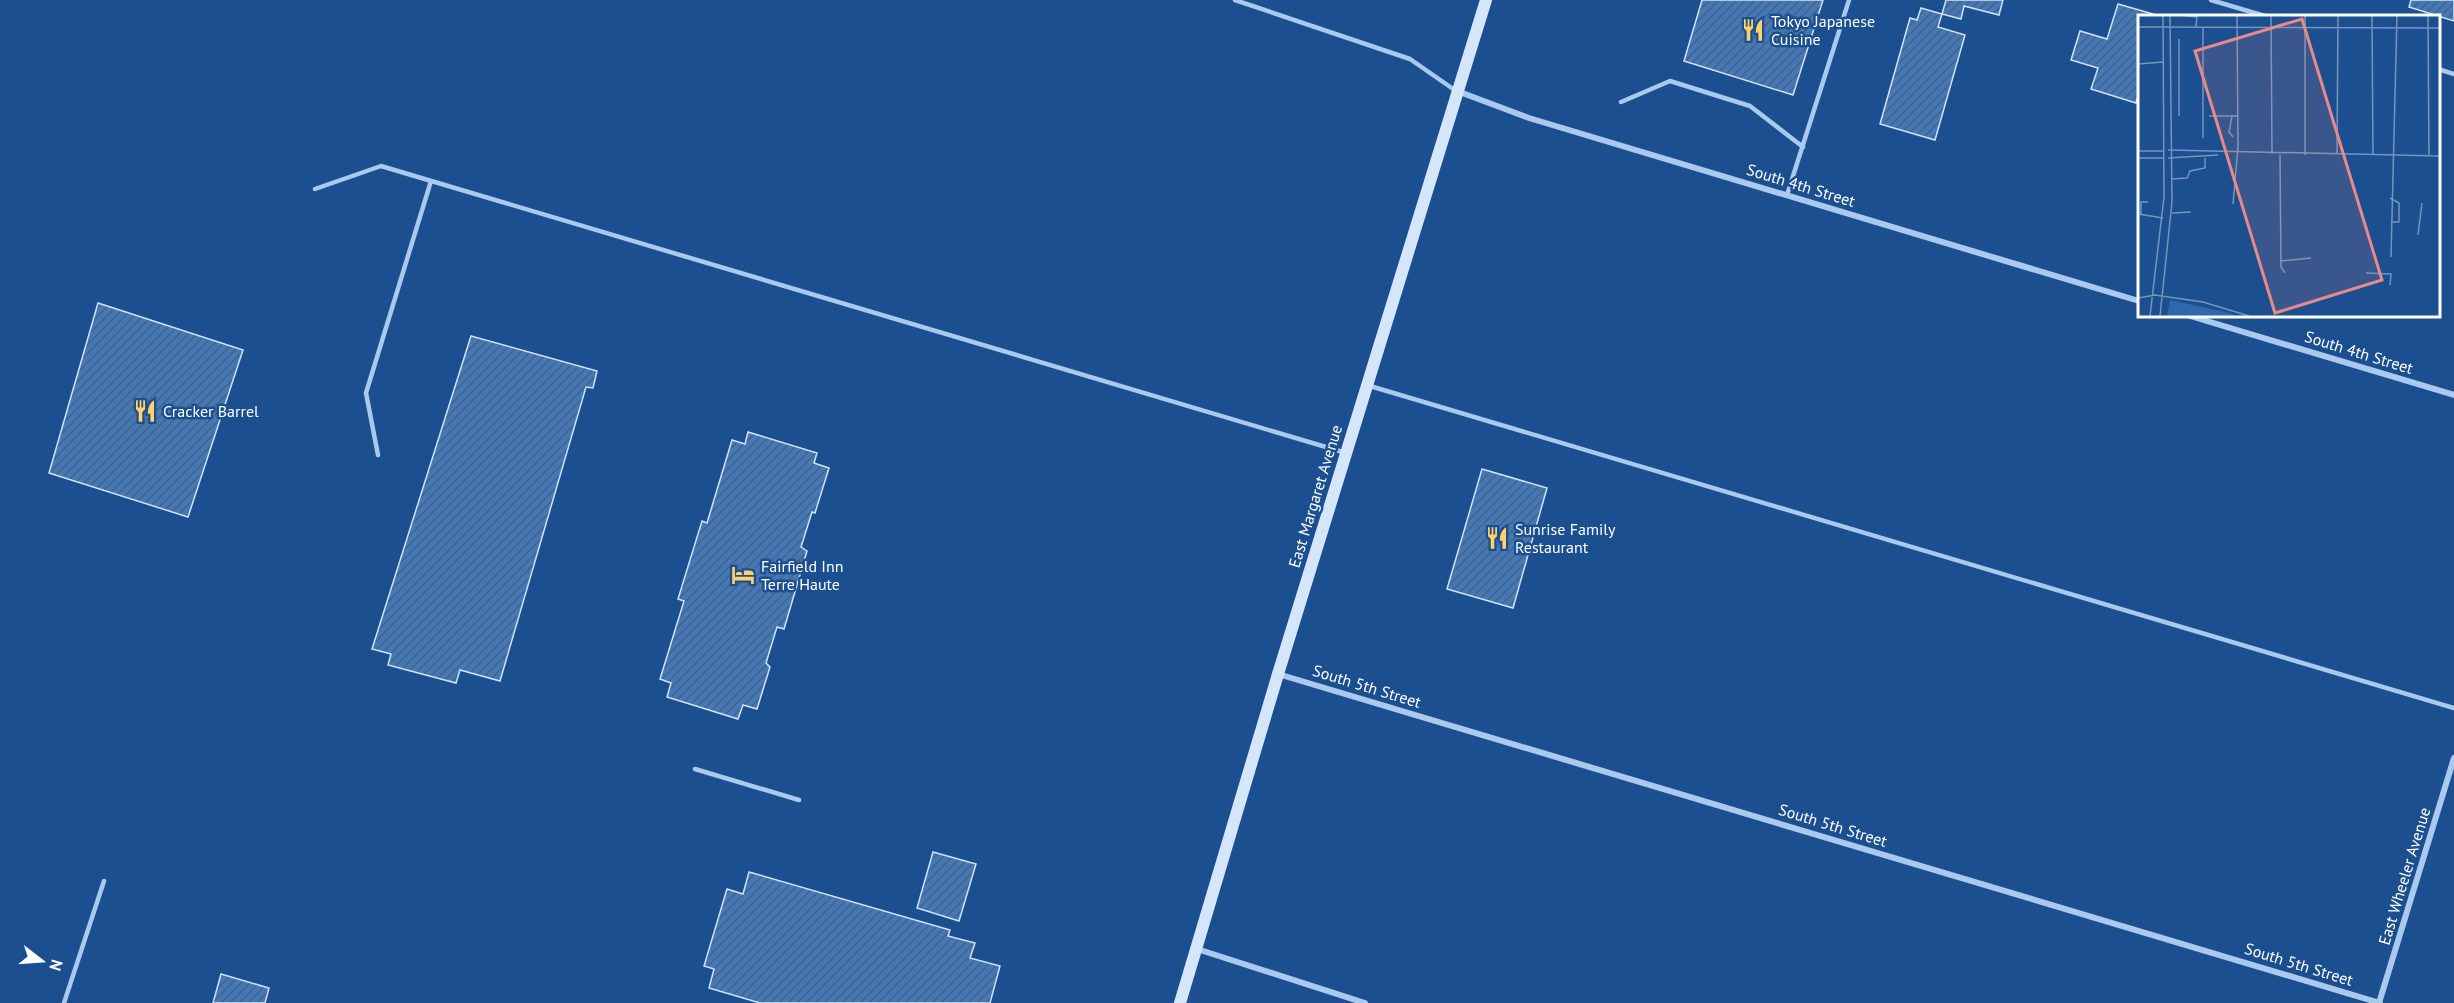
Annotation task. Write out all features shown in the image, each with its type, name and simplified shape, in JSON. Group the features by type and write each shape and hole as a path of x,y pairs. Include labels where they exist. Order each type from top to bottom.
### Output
{"main road":[{"name":"East Margaret Avenue","path":"1180,1003 1366,385 1486,0"}],"street":[{"name":"South 4th Street","path":"1456,91 1528,118 2138,301"},
{"name":"South 4th Street","path":"2190,316 2454,395"},
{"name":"South 5th Street","path":"1278,674 2380,1003"},
{"name":"East Wheeler Avenue","path":"2380,1003 2454,758"},
{"path":"1197,949 1365,1003"}],"lane":[{"path":"1235,0 1410,59 1456,91"},
{"path":"1787,195 1849,0"},
{"path":"2211,0 2262,15"},
{"path":"2439,69 2454,74"},
{"path":"1621,102 1670,81 1750,105 1803,147"},
{"path":"315,189 381,166 1346,453"},
{"path":"378,455 366,393 431,181"},
{"path":"1366,385 2454,708"},
{"path":"695,769 799,800"},
{"path":"64,1003 104,881"}],"building":[{"name":"Tokyo Japanese Cuisine","path":"1702,0 1823,0 1793,95 1684,61"},
{"path":"1946,0 2003,0 1999,15 1964,6 1961,19 1942,14"},
{"path":"2411,0 2454,0 2454,21 2439,15 2409,7"},
{"path":"2118,4 2156,15 2138,15 2138,96 2136,103 2091,89 2098,68 2071,60 2080,31 2107,39"},
{"path":"1921,8 1942,14 1938,27 1965,35 1935,140 1880,124 1910,18 1917,20"},
{"name":"Cracker Barrel","path":"98,303 243,350 188,517 49,473"},
{"path":"471,336 597,371 593,388 586,387 500,681 460,670 456,683 388,665 391,654 372,649"},
{"name":"Fairfield Inn Terre Haute","path":"748,432 817,453 814,463 829,468 815,513 812,512 801,547 807,551 784,629 777,627 766,663 770,667 757,709 743,705 738,719 667,697 671,683 660,679 684,601 678,599 702,521 707,523 732,440 745,444"},
{"name":"Sunrise Family Restaurant","path":"1482,469 1547,488 1513,608 1447,589"},
{"path":"933,852 976,864 959,921 917,908"},
{"path":"749,872 950,930 948,936 975,943 970,958 1000,966 990,1003 760,1003 709,988 714,969 704,966 727,889 743,894"},
{"path":"221,974 269,988 265,1003 213,1003"}],"place":[{"name":"Tokyo Japanese Cuisine","path":"1753,30"},
{"name":"Cracker Barrel","path":"145,411"},
{"name":"Sunrise Family Restaurant","path":"1497,538"},
{"name":"Fairfield Inn Terre Haute","path":"743,575"}]}
